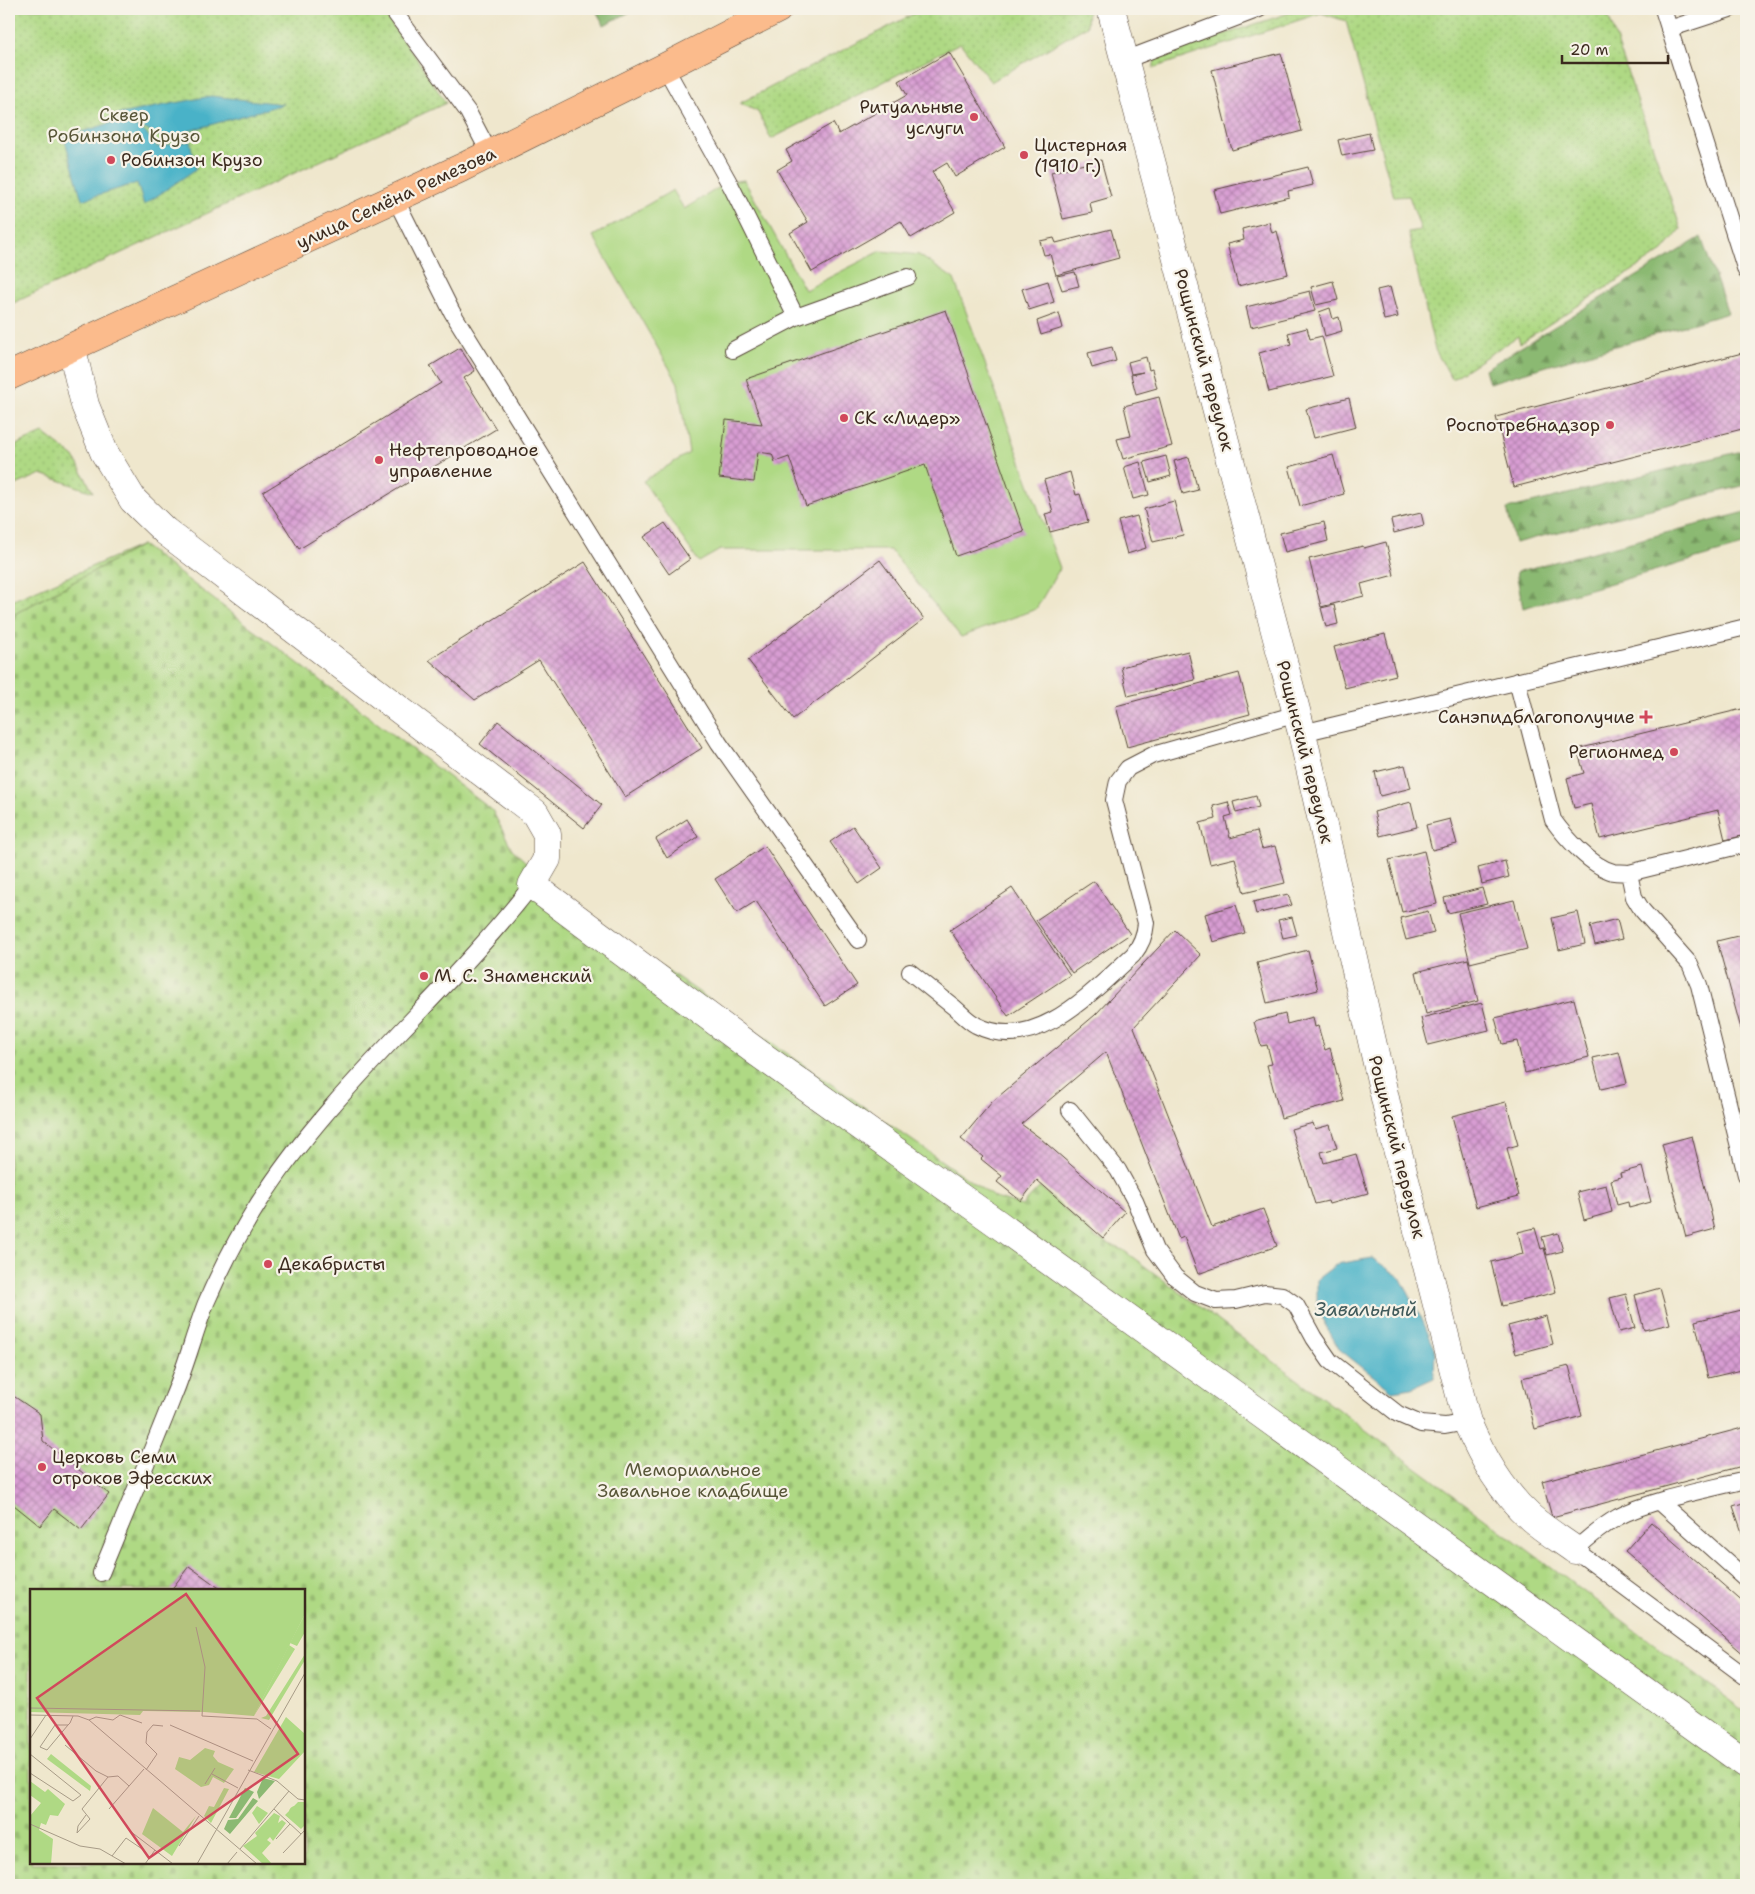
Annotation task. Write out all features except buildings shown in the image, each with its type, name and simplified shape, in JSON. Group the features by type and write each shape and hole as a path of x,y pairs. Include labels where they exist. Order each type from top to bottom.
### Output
{"main road":[{"name":"улица Семёна Ремезова","path":"9,376 72,349 490,154 778,9"}],"street":[{"name":"Рощинский переулок","path":"1111,9 1300,723 1392,1129 1467,1422 1484,1459 1505,1491 1532,1518 1575,1550"},
{"path":"72,349 85,405 104,452 133,500 165,531 535,813 547,834 547,851 546,859 532,885 758,1053 1746,1764"}],"lane":[{"path":"392,9 468,112 490,154"},
{"path":"1125,60 1259,9"},
{"path":"1662,9 1746,272"},
{"path":"1669,29 1730,9"},
{"path":"665,67 731,186 796,317"},
{"path":"396,198 452,312 719,743 858,940"},
{"path":"733,350 796,317 908,277"},
{"path":"910,972 974,1024 993,1032 1015,1034 1045,1024 1074,1008 1133,956 1140,947 1145,934 1146,923 1114,800 1118,781 1128,768 1153,755 1300,723 1517,681 1746,627"},
{"path":"1517,681 1552,820 1565,837 1594,862 1613,872 1629,872 1746,844"},
{"path":"1629,872 1634,897 1638,904 1690,964 1699,985 1746,1174"},
{"path":"101,1573 174,1395 206,1303 236,1242 258,1204 305,1138 339,1097 505,920 532,885"},
{"path":"1070,1110 1118,1170 1135,1201 1155,1250 1175,1277 1195,1293 1216,1301 1236,1300 1265,1293 1282,1295 1296,1305 1314,1338 1330,1361 1398,1414 1421,1424 1445,1426 1467,1422"},
{"path":"1746,1480 1637,1508 1616,1518 1575,1550 1746,1677"},
{"path":"1660,1502 1746,1579"}],"green space":[{"name":"Сквер Робинзона Крузо","path":"9,9 380,9 415,56 446,103 9,305"},
{"path":"595,9 636,9 604,25"},
{"path":"923,9 1088,9 1087,26 991,82 960,43 771,139 758,112 740,103"},
{"path":"1301,9 1606,9 1681,229 1663,251 1520,343 1518,336 1452,379 1435,350 1408,232 1421,230 1409,196 1394,197 1346,21 1321,13 1153,68 1156,57"},
{"name":"СК «Лидер»","path":"744,180 805,290 881,251 919,255 954,279 1060,568 1036,609 961,637 890,550 720,550 699,562 643,481 689,453 678,383 593,236 673,190 684,209 728,182"},
{"path":"1701,237 1728,313 1489,383 1485,369"},
{"path":"43,433 74,457 93,492 41,474 9,488 9,448"},
{"path":"1746,450 1746,485 1515,543 1507,509"},
{"path":"1746,512 1746,542 1742,546 1523,608 1516,572"},
{"path":"142,545 9,617 9,602"},
{"name":"Мемориальное Завальное кладбище","path":"142,545 492,810 512,849 565,899 995,1198 1022,1206 1040,1187 1098,1239 1123,1250 1746,1712 1746,1885 9,1885 9,617"}],"water":[{"path":"211,96 284,104 164,138 115,115"},
{"path":"118,121 141,130 149,136 157,147 190,141 196,169 144,205 137,183 82,200 64,137"},
{"name":"Завальный","path":"1372,1258 1400,1277 1435,1349 1434,1378 1412,1388 1392,1391 1339,1349 1317,1310 1317,1279 1337,1264"}],"place":[{"name":"Ритуальные услуги","path":"974,117"},
{"name":"Цистерная (1910 г.)","path":"1024,155"},
{"name":"Робинзон Крузо","path":"111,160"},
{"name":"СК «Лидер»","path":"844,418"},
{"name":"Роспотребнадзор","path":"1610,425"},
{"name":"Нефтепроводное управление","path":"379,460"},
{"name":"Санэпидблагополучие","path":"1646,717"},
{"name":"Регионмед","path":"1674,752"},
{"name":"М. С. Знаменский","path":"424,976"},
{"name":"Декабристы","path":"268,1264"},
{"name":"Церковь Семи отроков Эфесских","path":"42,1467"}]}
